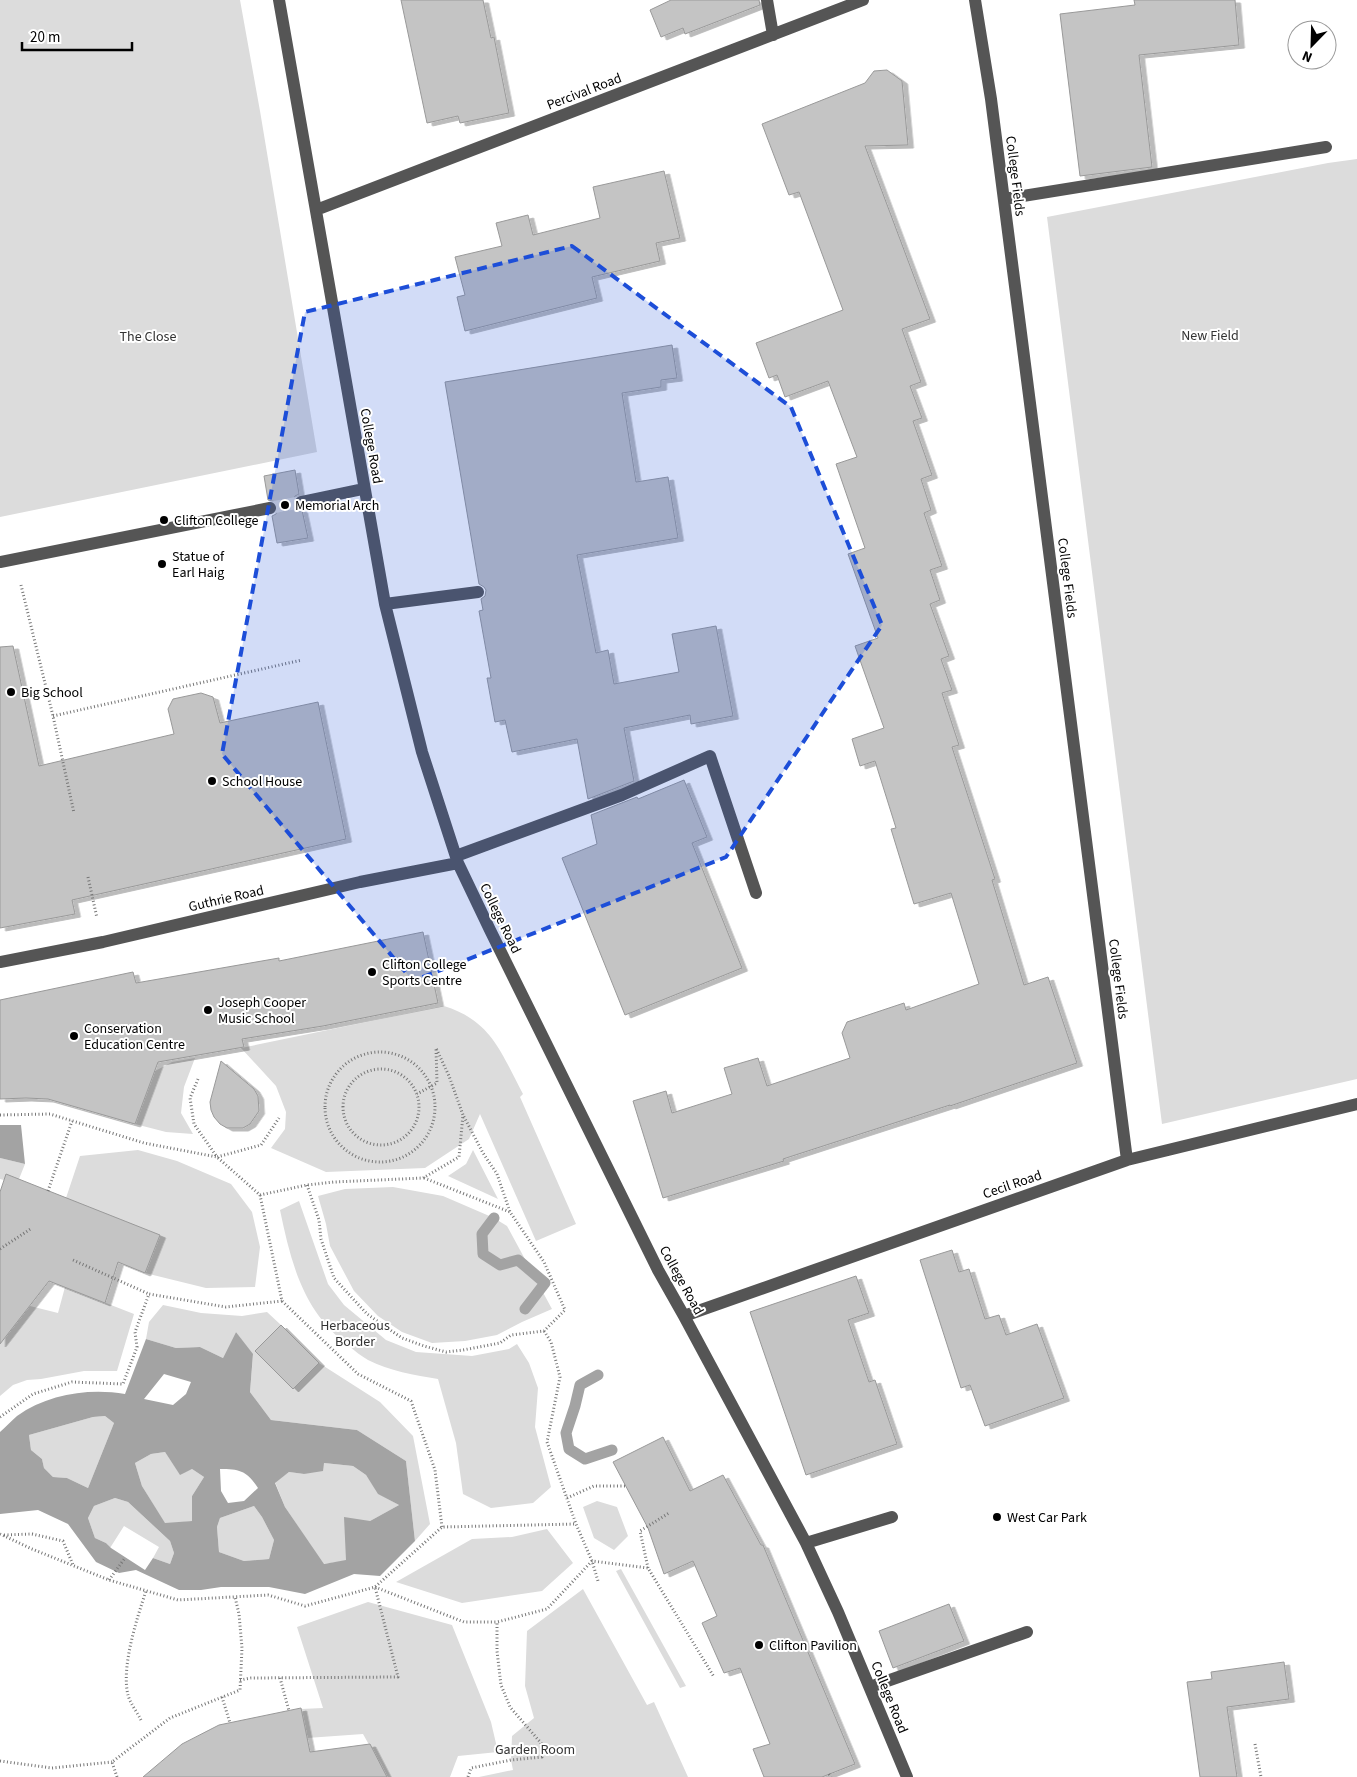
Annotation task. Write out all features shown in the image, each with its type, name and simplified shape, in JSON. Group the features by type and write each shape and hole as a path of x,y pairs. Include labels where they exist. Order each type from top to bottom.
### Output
{"street":[{"name":"College Road","path":"279,0 363,489 385,604 422,752 457,859 658,1270 806,1543 838,1612 907,1777"},
{"path":"767,0 773,35"},
{"name":"Percival Road","path":"316,210 863,0"},
{"name":"College Fields","path":"975,0 991,99 1127,1160"},
{"path":"1004,199 1326,147"},
{"path":"301,502 363,489"},
{"path":"0,562 270,508"},
{"path":"385,604 478,592"},
{"name":"Guthrie Road","path":"0,962 103,942 457,859 622,795 710,756 756,893"},
{"name":"Cecil Road","path":"684,1316 1127,1160 1357,1104"},
{"path":"806,1543 892,1517"},
{"path":"870,1687 1027,1632"}],"path":[{"path":"15,560 53,716 74,813"},
{"path":"53,716 302,660"},
{"path":"88,877 103,942"},
{"path":"307,1185 319,1220 321,1240 334,1278 367,1314 402,1338 446,1352 500,1343 511,1335 544,1331 565,1310 544,1262 510,1212 497,1174 483,1153 463,1115 450,1076 436,1048 437,1083 417,1094"},
{"path":"383,1052 401,1056 416,1065 428,1079 431,1088 434,1096 435,1113 430,1130 420,1145 406,1156 389,1162 371,1161 353,1155 338,1144 328,1128 324,1110 326,1091 334,1075 348,1062 365,1054 383,1052"},
{"path":"376,1070 389,1070 401,1074 411,1082 417,1094 420,1105 416,1123 404,1138 394,1143 382,1145 369,1143 358,1138 350,1129 345,1117 343,1104 346,1092 353,1081 364,1073 376,1070"},
{"path":"198,1079 190,1098 194,1124 217,1157 260,1195 282,1301 358,1374 411,1402 435,1470 442,1527"},
{"path":"0,1115 50,1114 144,1143 217,1157 261,1145 279,1118"},
{"path":"423,1178 459,1157 463,1115"},
{"path":"48,1191 72,1121"},
{"path":"260,1195 307,1185 334,1182 423,1178 510,1212"},
{"path":"0,1249 32,1228"},
{"path":"73,1260 148,1294 226,1307 282,1301"},
{"path":"0,1418 33,1394 72,1382 122,1384 137,1347 135,1332 148,1294"},
{"path":"544,1331 551,1342 560,1377 548,1442 598,1581"},
{"path":"568,1498 594,1486 626,1486"},
{"path":"669,1513 640,1531 648,1568 714,1677"},
{"path":"2,1535 109,1580 178,1600 268,1595 305,1606 375,1587 442,1527 576,1524"},
{"path":"2,1535 32,1534 63,1541 74,1565"},
{"path":"109,1580 125,1558"},
{"path":"375,1587 464,1622 497,1622 547,1608 592,1561"},
{"path":"592,1561 648,1568"},
{"path":"240,1680 251,1678 398,1677 375,1587"},
{"path":"140,1720 128,1695 127,1669 130,1646 146,1591"},
{"path":"0,1761 52,1768 112,1762 170,1718 240,1690 242,1648 239,1614 235,1597"},
{"path":"468,1777 471,1768 511,1760 542,1757 541,1743 510,1707 501,1685 497,1651 497,1622"},
{"path":"280,1678 289,1711"},
{"path":"222,1697 230,1723"},
{"path":"1255,1744 1261,1777"},
{"path":"112,1762 117,1777"}],"highlighted area":[{"path":"572,246 791,407 882,625 726,857 413,981 222,754 305,312"}],"green space":[{"name":"The Close","path":"0,0 240,0 317,452 0,517"},
{"name":"New Field","path":"1357,159 1357,1079 1162,1124 1047,217"},
{"path":"444,1006 474,1020 493,1040 501,1052 523,1094 520,1097 576,1224 536,1241 480,1114 469,1139 425,1168 326,1172 271,1148 285,1129 286,1112 276,1086 241,1048"},
{"path":"195,1058 184,1087 181,1113 193,1134 166,1132 135,1124 155,1071 172,1062"},
{"path":"138,1150 177,1161 231,1184 252,1212 260,1247 255,1287 206,1288 145,1273 160,1235 66,1198 80,1156"},
{"path":"473,1150 498,1199 448,1176 466,1164"},
{"path":"0,1158 25,1164 19,1179 0,1179"},
{"path":"393,1187 443,1196 494,1218 507,1226 552,1309 497,1335 465,1341 432,1343 402,1332 378,1316 354,1291 330,1246 318,1196 345,1189"},
{"name":"Herbaceous Border","path":"299,1201 328,1284 344,1305 386,1340 416,1352 472,1356 509,1349 517,1344 529,1363 538,1388 535,1427 551,1487 533,1503 491,1508 463,1494 456,1443 438,1379 393,1370 368,1360 333,1333 320,1318 301,1285 289,1249 280,1210"},
{"path":"65,1287 134,1314 117,1371 84,1371 27,1380 13,1385 0,1396 0,1342 30,1306 58,1313"},
{"path":"163,1305 201,1313 242,1316 267,1312 281,1325 256,1351 293,1388 319,1363 380,1402 413,1436 430,1524 415,1541 406,1461 357,1430 271,1420 250,1392 253,1355 236,1332 223,1358 200,1347 176,1348 146,1339 149,1322"},
{"path":"105,1416 114,1423 88,1488 67,1478 53,1477 44,1468 42,1459 31,1450 29,1435 93,1417"},
{"path":"165,1452 180,1474 192,1469 204,1477 192,1496 193,1521 165,1524 142,1486 135,1463 151,1454"},
{"path":"324,1463 353,1466 366,1475 379,1494 399,1505 370,1521 346,1561 323,1564 285,1507 275,1482 289,1472 304,1474"},
{"path":"115,1498 128,1502 170,1541 174,1553 170,1564 153,1558 159,1547 124,1526 110,1548 106,1543 95,1538 88,1518 94,1506"},
{"path":"597,1501 617,1507 628,1536 614,1550 594,1538 583,1507"},
{"path":"254,1506 274,1540 269,1559 244,1561 219,1552 217,1527 220,1518"},
{"path":"547,1529 573,1563 542,1591 462,1603 396,1582 472,1539 512,1537"},
{"path":"621,1569 686,1686 680,1688 616,1571"},
{"name":"Garden Room","path":"583,1589 647,1705 654,1702 688,1777 479,1777 513,1770 511,1760 512,1736 534,1718 525,1686 527,1631"},
{"path":"368,1602 452,1625 491,1722 498,1752 458,1756 450,1777 387,1777 363,1734 307,1738 301,1709 323,1708 297,1627"}],"shaded area":[{"path":"0,1125 21,1125 25,1164 0,1158"},
{"path":"236,1332 253,1354 250,1392 271,1420 357,1430 406,1461 415,1541 380,1576 354,1574 305,1594 269,1587 221,1587 201,1590 179,1590 136,1570 119,1573 96,1562 68,1524 38,1510 0,1514 0,1432 17,1416 42,1402 69,1395 97,1392 125,1394 146,1339 176,1348 200,1347 223,1358","holes":["164,1374 191,1382 186,1394 173,1405 144,1399","105,1416 114,1423 88,1488 67,1478 53,1477 44,1468 42,1459 31,1450 29,1435 93,1417","165,1452 180,1475 192,1469 204,1477 192,1496 192,1521 165,1523 142,1486 135,1463 151,1454","324,1463 353,1466 366,1475 378,1494 399,1505 370,1521 344,1517 346,1560 324,1564 285,1507 275,1483 289,1472 304,1474 323,1471","220,1469 242,1472 258,1488 244,1501 228,1503 221,1491","115,1498 128,1502 170,1541 174,1553 170,1564 153,1558 145,1570 106,1543 95,1538 88,1518 94,1506","254,1506 274,1540 269,1559 244,1561 219,1552 217,1527 220,1518"]}],"building":[{"path":"401,0 483,0 491,38 494,37 509,113 460,123 458,116 427,123"},
{"path":"671,0 759,0 760,5 685,34 683,28 661,37 650,10"},
{"path":"1134,0 1235,0 1239,45 1139,55 1152,167 1080,176 1060,14 1135,5"},
{"path":"887,70 902,81 908,145 865,146 930,319 902,329 921,382 910,386 922,418 913,421 932,475 921,479 931,510 924,513 942,566 930,570 940,600 930,604 949,656 941,659 952,690 942,693 959,745 952,747 995,879 992,880 1024,985 1048,977 1077,1063 783,1159 784,1161 663,1198 633,1101 666,1091 672,1113 732,1094 724,1068 758,1058 767,1086 850,1058 842,1033 847,1022 904,1003 906,1010 979,984 951,893 914,904 891,829 896,828 875,761 860,766 852,739 884,728 855,646 878,638 848,554 865,548 836,464 857,457 828,381 785,397 777,375 769,378 756,343 843,310 799,192 789,195 762,124 865,83 874,71"},
{"path":"664,171 680,238 656,243 660,261 592,277 597,298 465,331 457,297 465,295 455,257 502,246 496,223 528,215 533,235 600,218 593,187"},
{"path":"672,345 677,378 661,380 661,387 622,393 636,482 668,477 678,538 577,555 596,653 608,650 614,684 679,672 672,634 716,626 733,716 691,724 690,715 624,728 634,781 588,799 577,739 512,752 505,720 495,722 487,678 491,678 479,611 483,610 481,599 485,596 486,590 479,584 445,382"},
{"name":"Memorial Arch","path":"295,470 299,494 295,496 293,503 295,508 302,510 308,538 277,543 272,516 276,514 278,507 276,502 268,500 264,476"},
{"name":"School House","path":"13,646 39,766 174,734 168,709 173,699 201,693 213,697 220,723 318,702 346,839 72,900 75,914 0,928 0,647"},
{"path":"684,780 707,837 692,843 742,968 625,1015 562,858 597,844 591,815 637,797 638,799"},
{"path":"423,932 438,1003 323,1026 242,1039 244,1047 158,1062 135,1124 48,1099 0,1099 0,1000 133,972 136,983 279,958 279,961"},
{"path":"221,1061 254,1089 258,1096 259,1111 250,1124 243,1128 227,1128 220,1124 211,1110 210,1102"},
{"path":"6,1174 160,1235 145,1273 118,1262 105,1303 49,1281 0,1344 0,1192"},
{"path":"952,1250 959,1272 969,1269 985,1319 999,1315 1006,1335 1037,1324 1064,1398 985,1426 970,1385 961,1388 920,1260"},
{"path":"856,1276 869,1313 848,1320 869,1382 875,1380 897,1444 806,1475 750,1312"},
{"path":"281,1325 319,1363 293,1389 255,1351"},
{"name":"Clifton Pavilion","path":"663,1437 690,1491 723,1475 761,1545 763,1545 855,1764 822,1777 764,1777 753,1749 770,1744 740,1668 724,1673 702,1623 717,1616 693,1561 664,1574 648,1528 613,1462"},
{"path":"949,1604 964,1641 893,1668 879,1631"},
{"path":"1284,1662 1289,1699 1227,1707 1237,1777 1200,1777 1187,1682 1212,1679 1211,1672"},
{"path":"301,1708 310,1752 370,1744 387,1777 143,1777 182,1744 219,1725"}],"waterway":[{"path":"494,1218 482,1234 483,1254 500,1265 518,1260 545,1283 525,1309"},
{"path":"598,1375 580,1385 566,1433 569,1449 585,1459 612,1450"}],"tunnel":[{"path":"270,508 301,502"}],"place":[{"name":"Memorial Arch","path":"285,505"},
{"name":"Clifton College","path":"164,520"},
{"name":"Statue of Earl Haig","path":"162,564"},
{"name":"Big School","path":"11,692"},
{"name":"School House","path":"212,781"},
{"name":"Clifton College Sports Centre","path":"372,972"},
{"name":"Joseph Cooper Music School","path":"208,1010"},
{"name":"Conservation Education Centre","path":"74,1036"},
{"name":"West Car Park","path":"997,1517"},
{"name":"Clifton Pavilion","path":"759,1645"}]}
